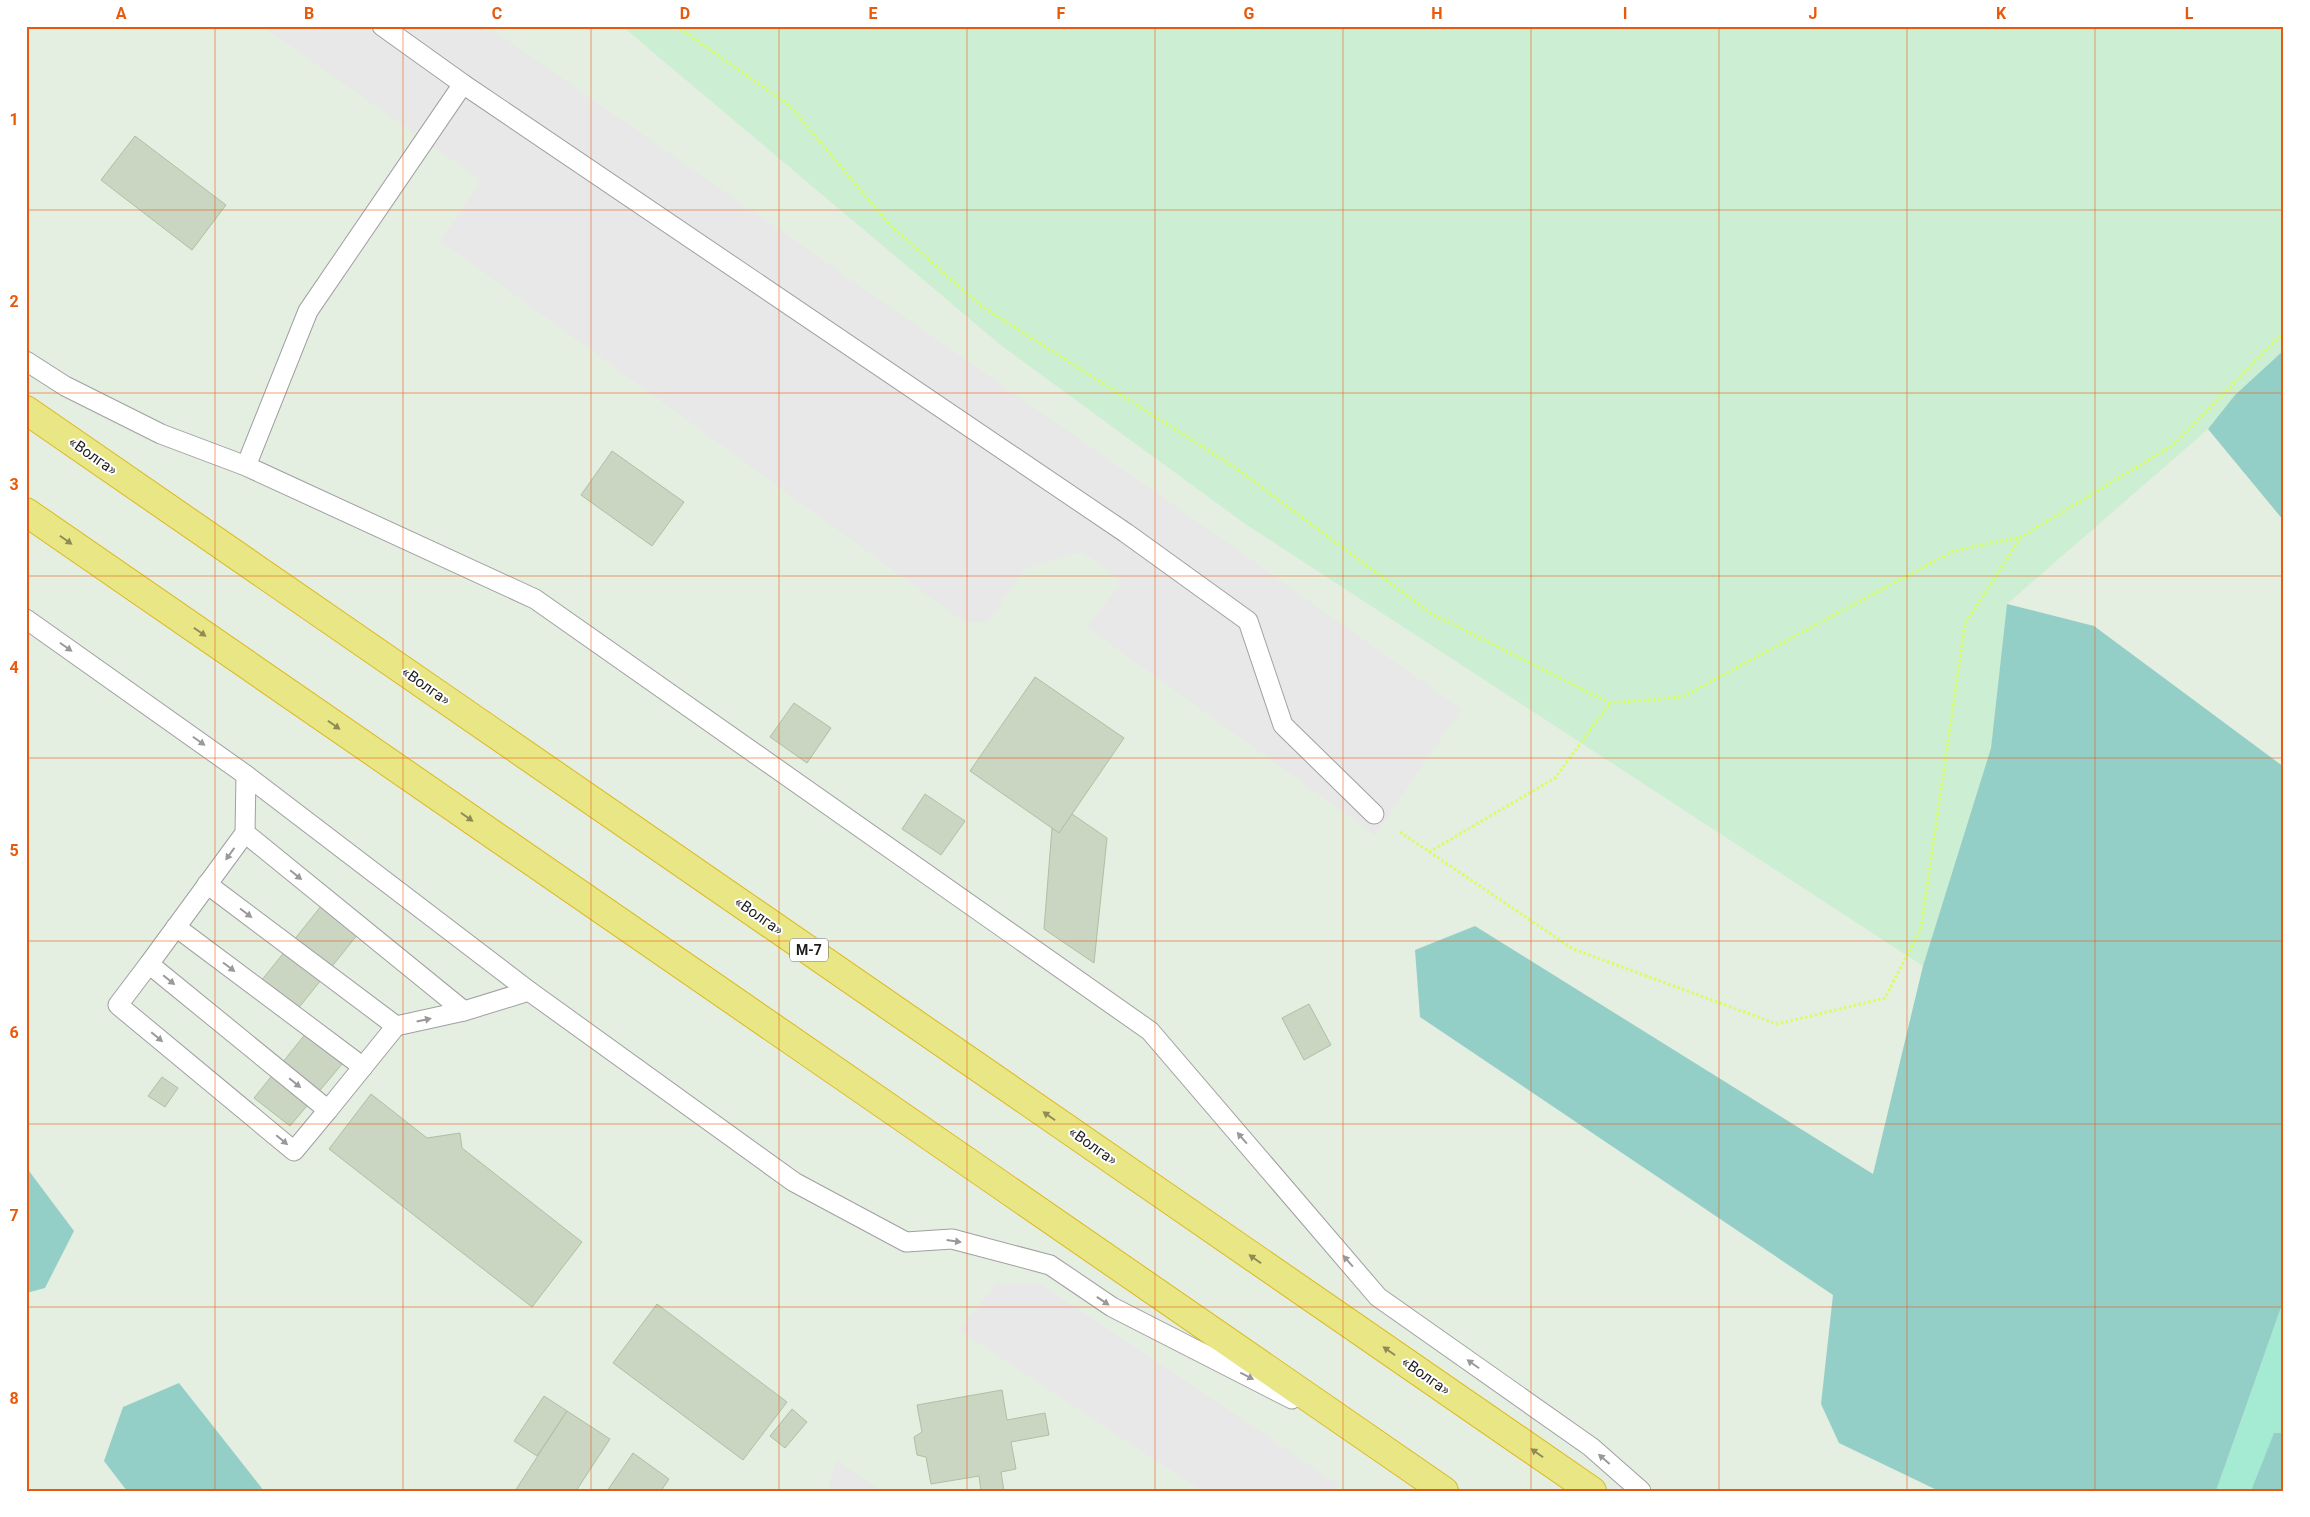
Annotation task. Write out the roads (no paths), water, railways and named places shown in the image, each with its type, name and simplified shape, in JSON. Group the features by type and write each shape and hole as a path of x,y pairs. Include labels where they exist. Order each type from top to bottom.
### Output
{"highway":[{"name":"«Волга»","path":"26,410 1592,1491"},
{"path":"26,512 1444,1491"}],"lane":[{"path":"382,26 464,84 1126,533 1248,621 1283,724 1374,814"},
{"path":"246,466 308,311 464,84"},
{"path":"26,361 65,386 161,434 246,466 535,599 1150,1031 1378,1296 1591,1447 1641,1491"},
{"path":"26,619 246,775 529,992 794,1182 906,1242 952,1239 1050,1265 1112,1307 1367,1437"},
{"path":"246,775 245,833 118,1005 294,1151 396,1026 464,1011 529,992"},
{"path":"245,833 464,1011"},
{"path":"207,884 396,1026"},
{"path":"176,927 363,1067"},
{"path":"149,964 328,1110"}]}
